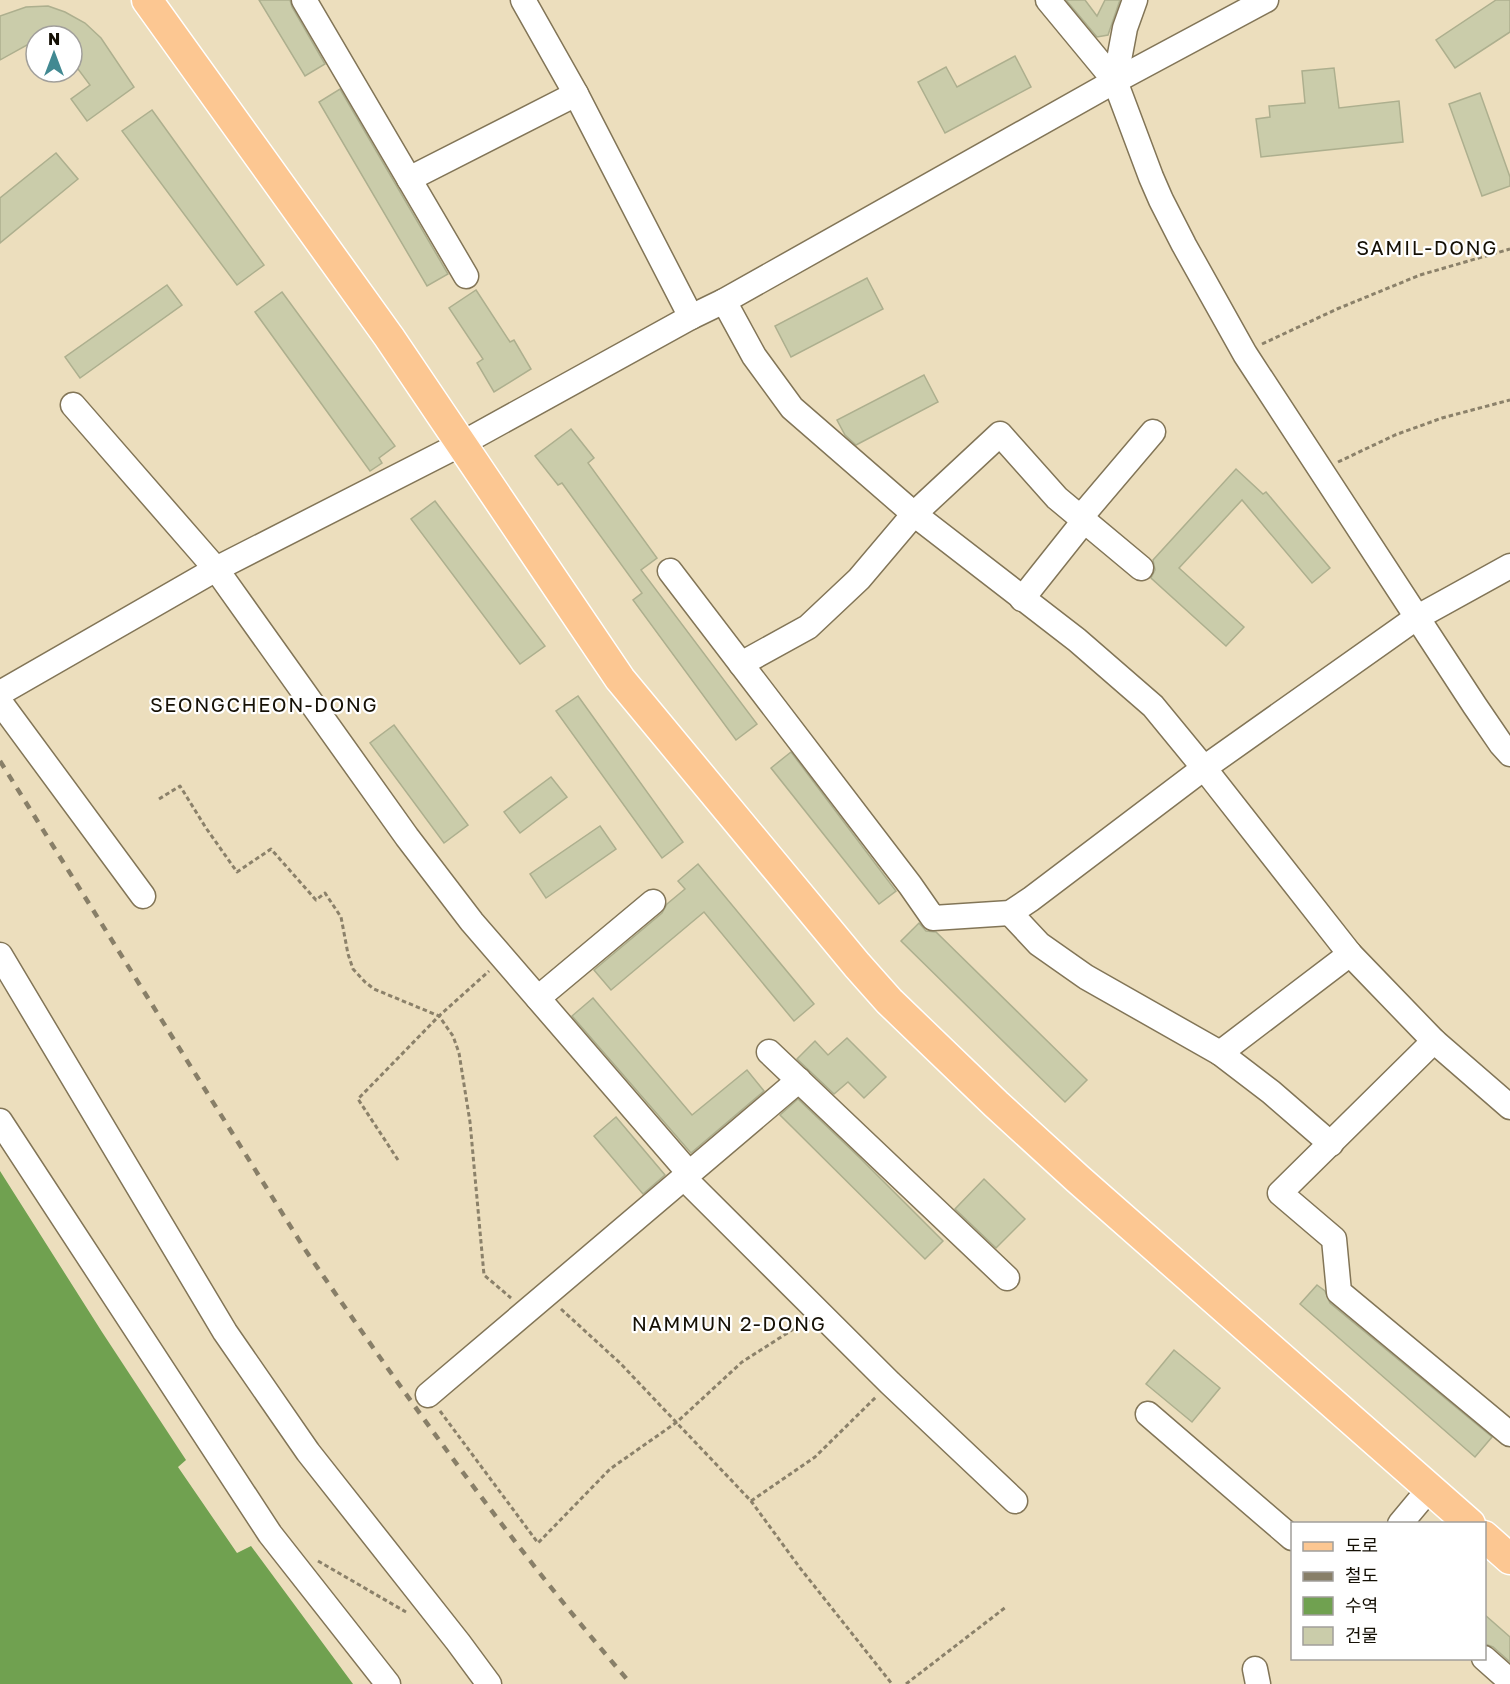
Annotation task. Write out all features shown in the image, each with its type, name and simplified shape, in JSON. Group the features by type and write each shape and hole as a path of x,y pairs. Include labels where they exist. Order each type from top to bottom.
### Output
{"main road":[{"path":"147,0 389,337 620,679 811,911 890,1001 996,1104 1468,1522"},
{"path":"1486,1537 1510,1559"}],"street":[{"path":"304,0 466,276"},
{"path":"523,0 576,94 691,317"},
{"path":"1048,0 1115,81 1161,200 1245,354 1474,706 1510,754"},
{"path":"1115,81 1125,28 1135,0"},
{"path":"0,693 216,568 461,444 724,301 1115,81 1266,0"},
{"path":"409,179 576,94"},
{"path":"724,301 754,356 792,408 914,514 1077,640 1153,706 1350,954 1434,1041 1510,1107"},
{"path":"73,405 216,568 407,837 472,922 687,1175 890,1383 1015,1501"},
{"path":"1022,599 1082,519 1153,432"},
{"path":"741,664 807,627 859,579 914,514 1000,434 1057,498 1141,568"},
{"path":"670,571 933,918 1010,913 1204,768 1416,618 1510,566"},
{"path":"0,702 143,896"},
{"path":"538,998 653,902"},
{"path":"1010,913 1039,944 1086,977 1220,1053 1271,1092 1331,1144"},
{"path":"1220,1053 1350,954"},
{"path":"0,955 225,1332 308,1452 459,1642 489,1684"},
{"path":"1434,1041 1280,1193 1334,1239 1339,1292 1507,1424"},
{"path":"769,1052 1007,1278"},
{"path":"428,1395 799,1080"},
{"path":"0,1121 270,1534 388,1684"},
{"path":"1148,1414 1291,1536"},
{"path":"1402,1522 1430,1488"},
{"path":"1486,1659 1510,1681"}],"path":[{"path":"1245,354 1305,323 1420,275 1510,249"},
{"path":"1320,470 1395,435 1442,417 1510,400"},
{"path":"159,799 180,786 237,872 271,849 316,900 325,893 342,917 350,963 365,982 439,1016 453,1036 459,1053 471,1131 484,1275 527,1312"},
{"path":"398,1160 358,1099 439,1016 503,958"},
{"path":"547,1296 620,1363 751,1501 891,1684"},
{"path":"428,1395 538,1543 610,1469 677,1422 742,1362 819,1311"},
{"path":"751,1501 815,1457 890,1383"},
{"path":"310,1556 409,1614"},
{"path":"906,1684 1006,1607"}],"water":[{"path":"0,1171 186,1460 178,1467 237,1553 251,1546 353,1684 0,1684"}],"building":[{"path":"259,0 290,0 325,64 305,76"},
{"path":"1066,0 1085,0 1097,16 1105,0 1120,0 1108,35 1097,37"},
{"path":"1496,0 1510,0 1510,32 1455,68 1436,40"},
{"path":"48,6 85,23 101,38 134,87 87,121 71,99 90,85 84,77 84,24 24,24 24,47 0,60 0,16 26,7"},
{"path":"1015,56 1031,87 945,133 918,82 946,67 957,87"},
{"path":"1334,68 1339,108 1399,101 1403,142 1261,157 1256,119 1270,117 1269,106 1305,103 1302,71"},
{"path":"340,89 448,274 427,286 319,102"},
{"path":"1480,93 1510,177 1510,186 1482,196 1449,104"},
{"path":"152,110 264,265 237,285 122,131"},
{"path":"56,153 78,179 0,243 0,198"},
{"path":"867,278 883,309 791,357 775,326"},
{"path":"167,285 182,305 80,378 65,357"},
{"path":"476,290 510,342 514,340 531,369 494,392 477,363 483,359 449,308"},
{"path":"282,292 395,446 379,458 382,463 370,471 255,312"},
{"path":"924,375 938,402 856,445 845,435 837,420"},
{"path":"571,429 594,458 588,463 657,558 641,570 757,724 736,740 633,600 642,593 562,483 558,485 535,456"},
{"path":"1236,469 1263,494 1266,492 1330,568 1312,583 1242,500 1179,568 1244,627 1226,646 1151,578 1155,570 1153,560"},
{"path":"435,501 545,646 520,664 411,519"},
{"path":"578,696 683,842 662,858 556,711"},
{"path":"394,725 468,825 444,843 370,743"},
{"path":"791,752 896,891 879,904 771,768"},
{"path":"551,777 567,797 520,833 504,812"},
{"path":"600,826 616,849 546,898 530,874"},
{"path":"698,864 814,1004 794,1021 704,912 611,990 594,970 662,913 667,904 685,889 678,881"},
{"path":"919,923 926,931 936,932 1087,1080 1065,1102 901,941"},
{"path":"593,998 692,1115 747,1070 764,1091 691,1153 572,1016"},
{"path":"847,1038 886,1077 864,1098 848,1082 834,1094 797,1059 815,1041 828,1055"},
{"path":"798,1099 943,1241 925,1259 780,1115"},
{"path":"616,1117 665,1175 643,1194 594,1136"},
{"path":"984,1179 1025,1219 996,1248 955,1209"},
{"path":"1317,1285 1325,1291 1330,1303 1492,1437 1475,1457 1300,1304"},
{"path":"1174,1350 1220,1388 1192,1422 1146,1384"},
{"path":"1486,1616 1510,1637 1510,1662 1493,1647 1486,1644"}],"railway":[{"path":"0,761 304,1248 502,1525 631,1684"}],"district":[{"name":"SAMIL-DONG","path":"1427,248"},
{"name":"SEONGCHEON-DONG","path":"264,705"},
{"name":"NAMMUN 2-DONG","path":"729,1324"}]}
